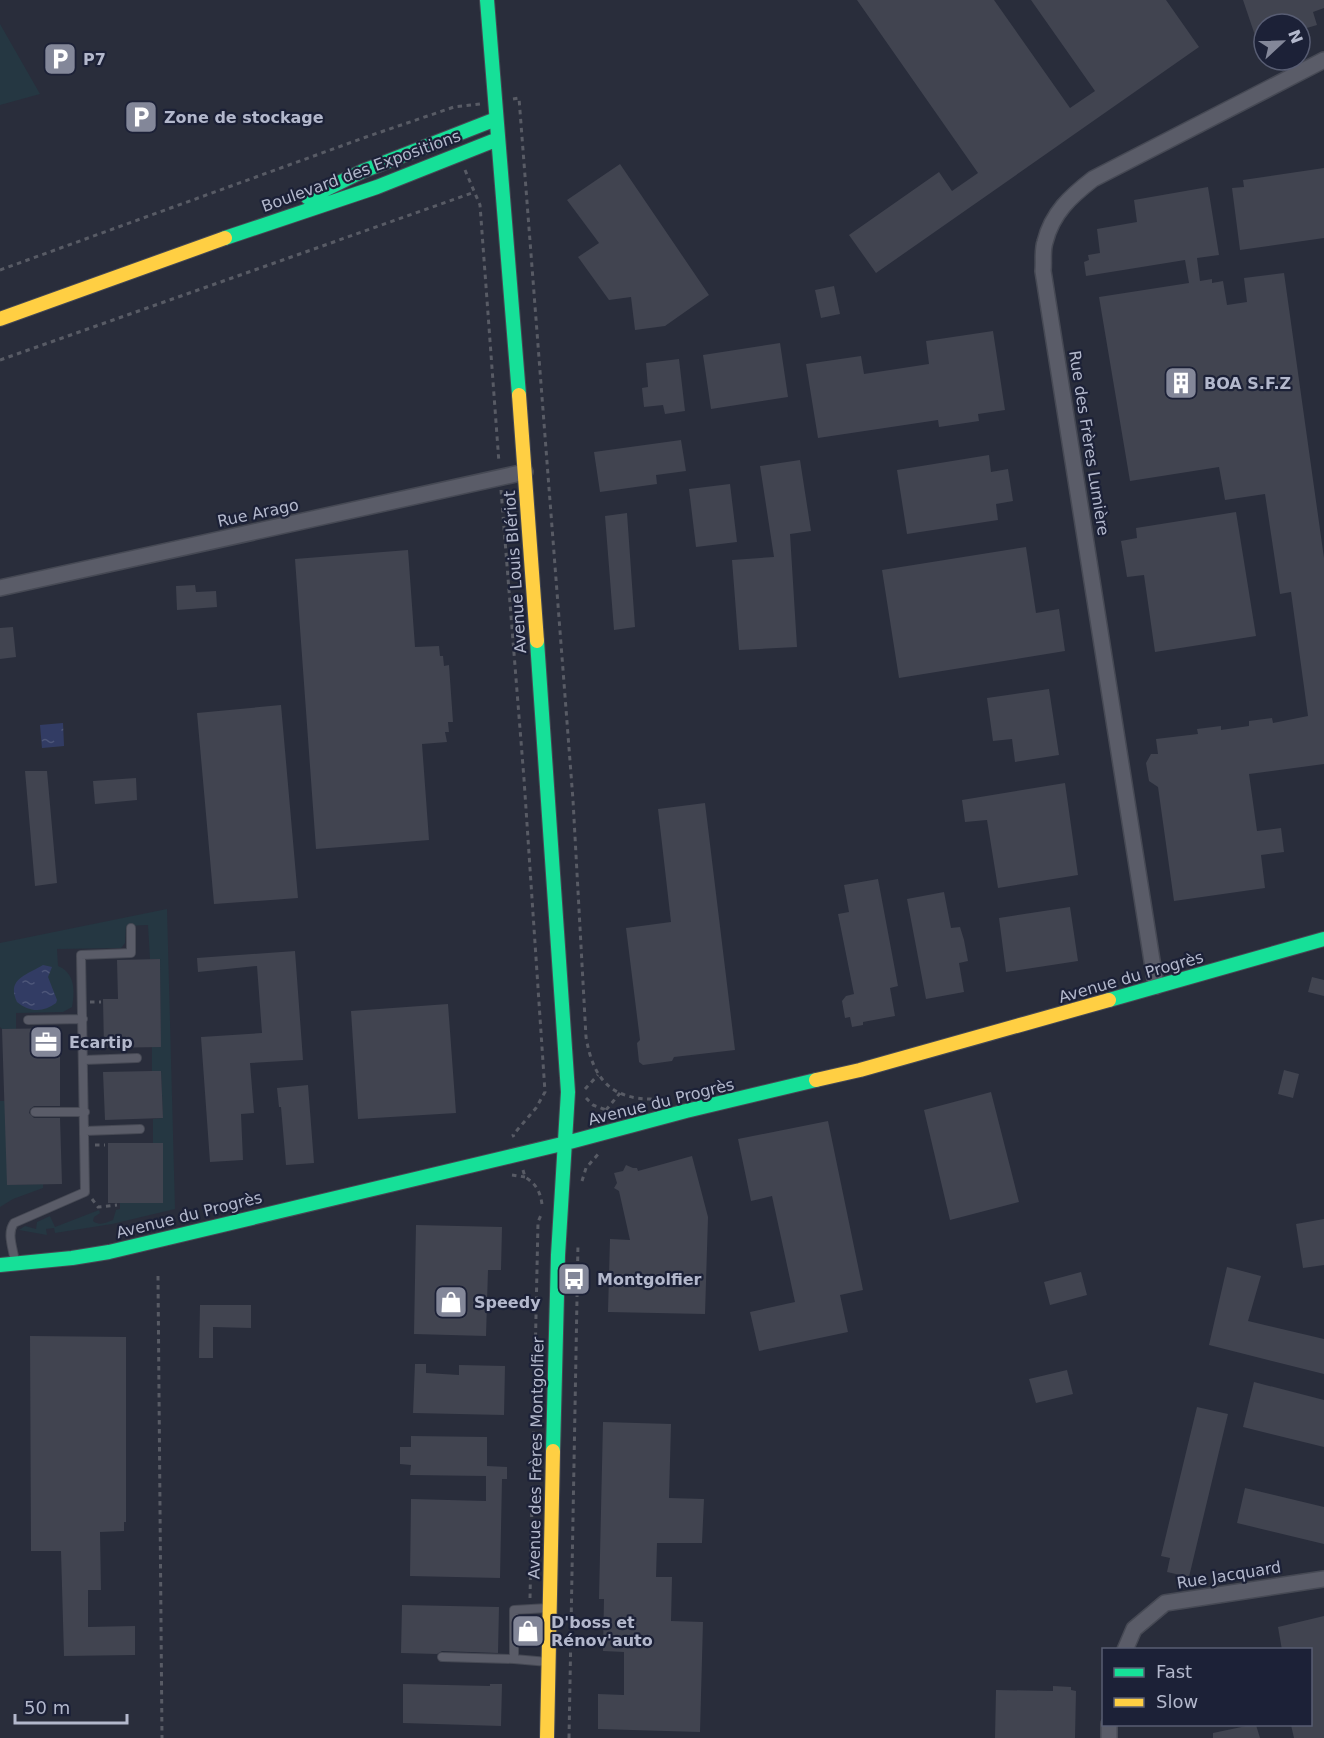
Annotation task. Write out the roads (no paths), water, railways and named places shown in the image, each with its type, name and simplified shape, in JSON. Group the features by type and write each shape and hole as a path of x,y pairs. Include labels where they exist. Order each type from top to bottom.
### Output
{"street":[{"name":"Avenue Louis Blériot","path":"487,0 525,472 568,1092 566,1143"},
{"name":"Rue des Frères Lumière","path":"1156,986 1043,272 1044,243 1056,215 1068,199 1094,179 1324,60"},
{"name":"Boulevard des Expositions","path":"236,234 363,171 496,119"},
{"name":"Boulevard des Expositions","path":"0,319 236,234 377,187 498,139"},
{"name":"Rue Arago","path":"0,588 525,472"},
{"name":"Avenue du Progrès","path":"0,1265 72,1258 138,1246 313,1202 566,1143 686,1111 860,1070 1324,939"},
{"name":"Avenue des Frères Montgolfier","path":"547,1738 558,1248 566,1143"},
{"name":"Rue Jacquard","path":"1126,1648 1134,1629 1166,1603 1324,1579"}],"lane":[{"path":"15,1265 10,1234 14,1223 85,1192 81,955 131,953 131,928"},
{"path":"28,1020 83,1019"},
{"path":"84,1060 137,1058"},
{"path":"35,1112 85,1112"},
{"path":"85,1131 140,1129"},
{"path":"514,1659 514,1610 550,1608"},
{"path":"442,1657 549,1662"}],"water":[{"path":"63,723 64,746 42,748 40,725"},
{"path":"43,965 52,967 48,977 57,1000 56,1003 41,1010 26,1008 17,1002 14,988 25,975"}],"place":[{"name":"P7","path":"60,59"},
{"name":"Zone de stockage","path":"141,117"},
{"name":"BOA S.F.Z","path":"1181,383"},
{"name":"Ecartip","path":"46,1042"},
{"name":"Montgolfier","path":"574,1279"},
{"name":"Speedy","path":"451,1302"},
{"name":"D'boss et Rénov'auto","path":"528,1631"}]}
